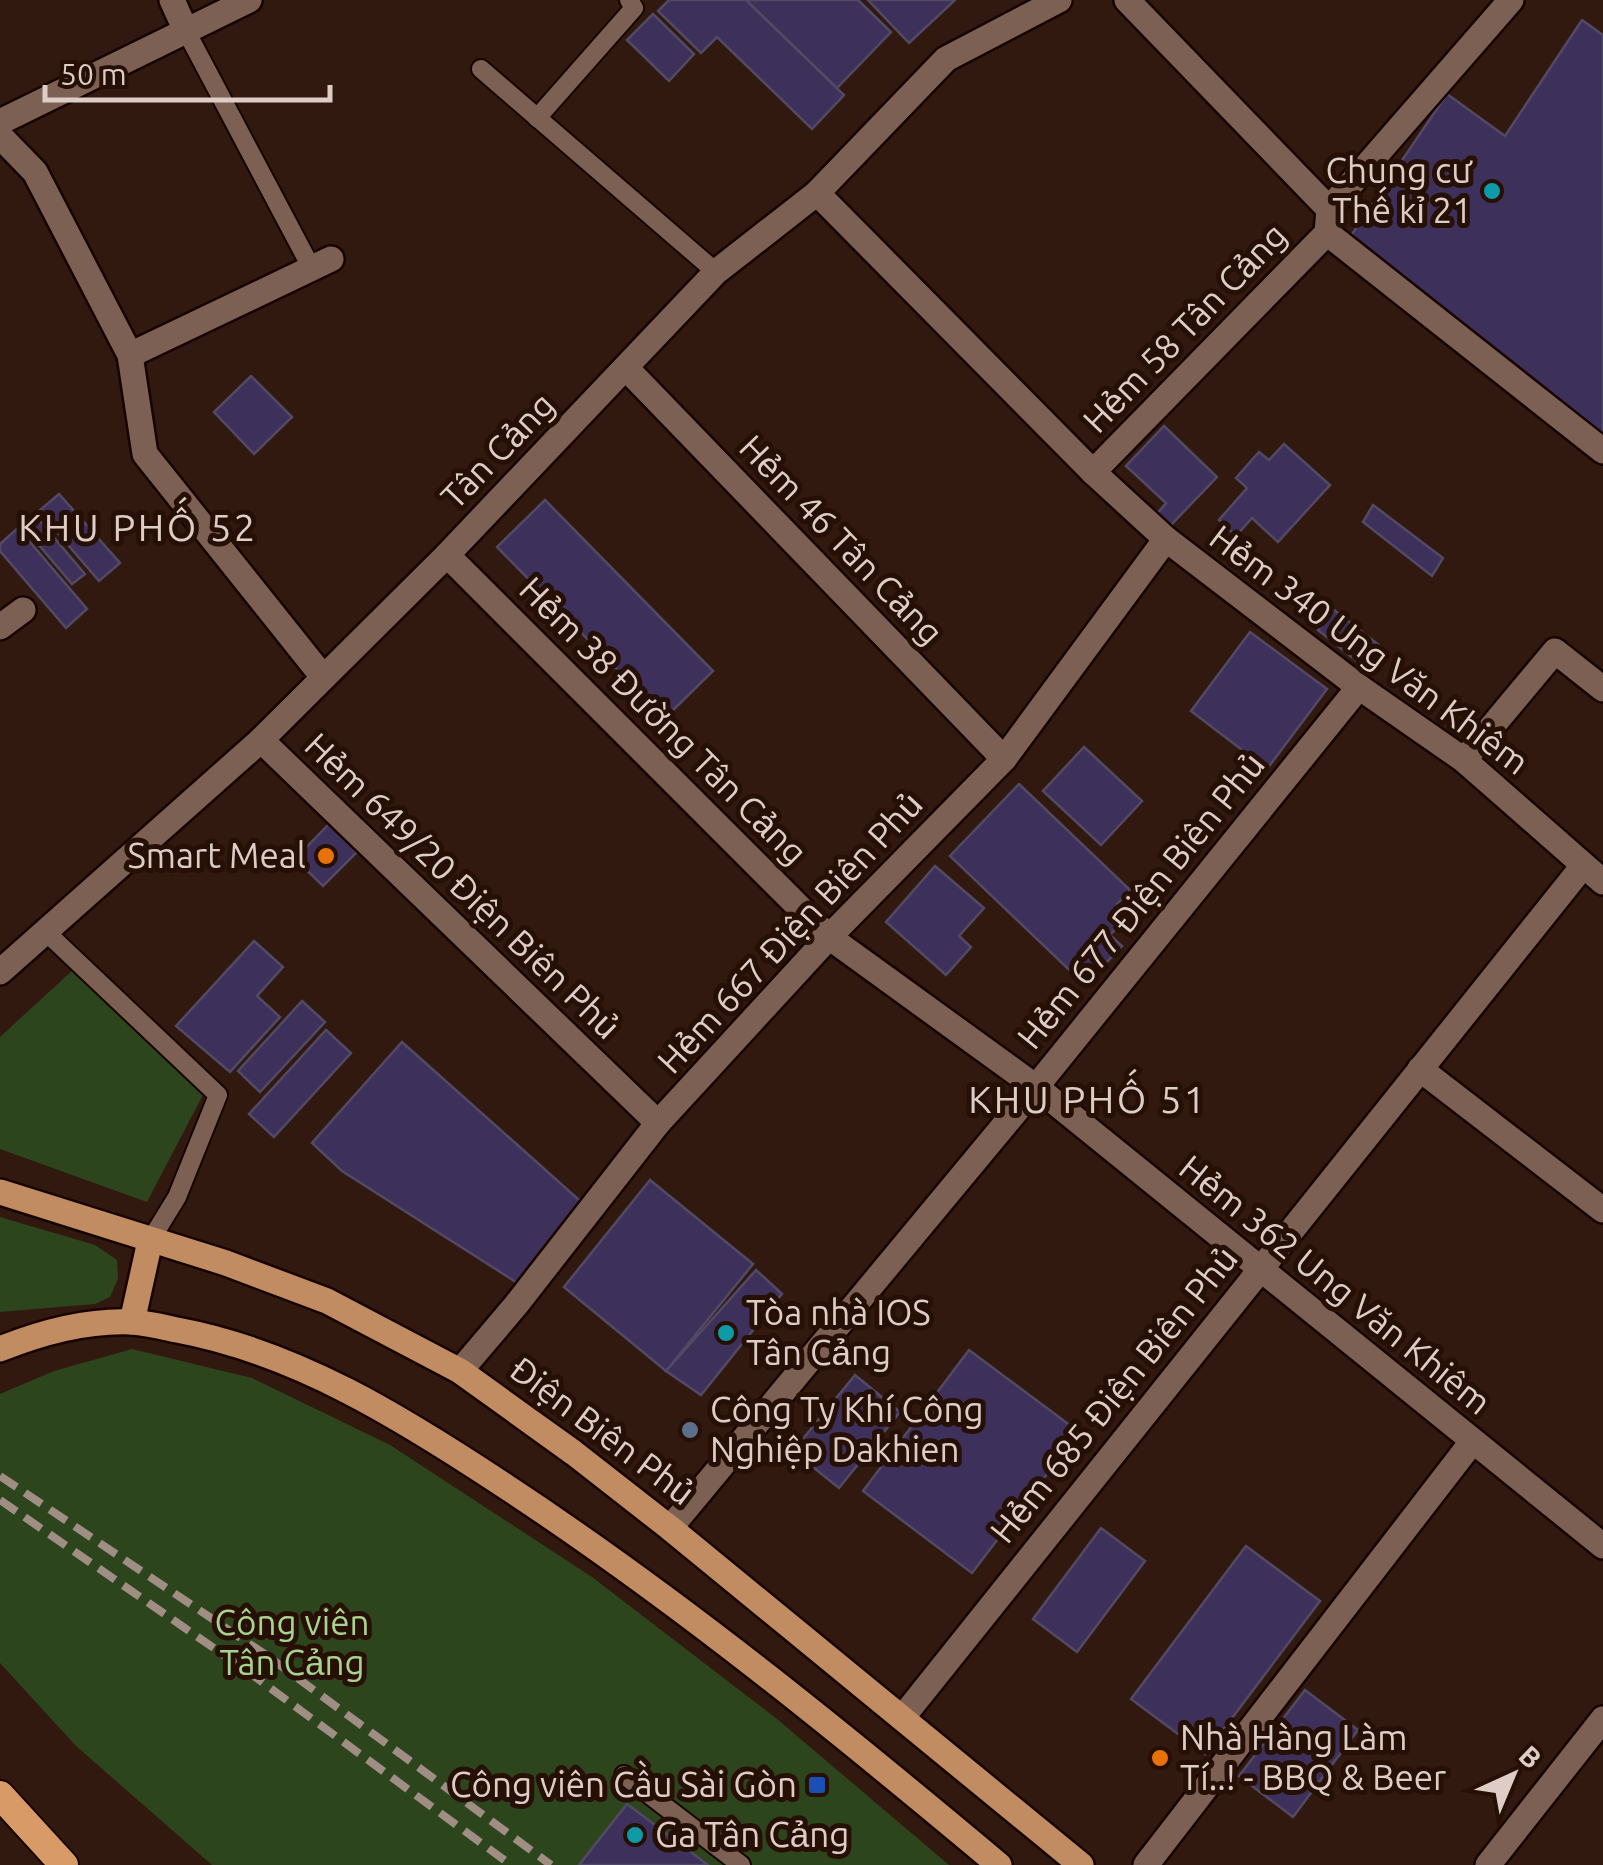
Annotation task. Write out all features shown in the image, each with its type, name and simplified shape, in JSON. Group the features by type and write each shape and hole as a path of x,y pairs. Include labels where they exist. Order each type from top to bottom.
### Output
{"highway":[{"path":"0,1795 64,1865"}],"main road":[{"name":"Điện Biên Phủ","path":"0,1192 226,1263 328,1300 460,1372 670,1528 1081,1865"},
{"path":"132,1322 150,1241"},
{"path":"0,1349 65,1329 132,1322 214,1337 311,1373 413,1425 648,1584 855,1745 999,1865"}],"street":[{"path":"172,0 184,30"},
{"path":"0,122 248,0"},
{"name":"Tân Cảng","path":"0,972 262,740 627,369 716,272 817,193 946,59 1059,0"},
{"path":"1127,0 1328,221 1603,452"},
{"name":"Hẻm 58 Tân Cảng","path":"1093,472 1328,221 1511,0"},
{"path":"0,136 35,172 130,355 145,454 323,678"},
{"name":"Hẻm 340 Ung Văn Khiêm","path":"817,193 1093,472 1166,539 1359,686 1464,760 1593,874"},
{"path":"130,355 321,264"},
{"name":"Hẻm 46 Tân Cảng","path":"627,369 1004,759"},
{"name":"Hẻm 667 Điện Biên Phủ","path":"460,1372 658,1124 830,938 1004,759 1166,539"},
{"name":"Hẻm 38 Đường Tân Cảng","path":"446,554 830,938"},
{"path":"0,627 23,610"},
{"path":"1464,760 1555,651 1603,689"},
{"name":"Hẻm 677 Điện Biên Phủ","path":"670,1528 1036,1087 1359,686"},
{"name":"Hẻm 649/20 Điện Biên Phủ","path":"262,740 658,1124"},
{"name":"Hẻm 685 Điện Biên Phủ","path":"902,1718 1420,1070 1593,874"},
{"name":"Hẻm 362 Ung Văn Khiêm","path":"830,938 1036,1087 1603,1546"},
{"path":"1420,1070 1603,1210"},
{"path":"1146,1865 1472,1442"},
{"path":"1488,1865 1603,1719"}],"lane":[{"path":"538,118 634,8 630,0"},
{"path":"184,30 321,264"},
{"path":"481,70 716,272"},
{"path":"46,932 218,1094 178,1197 150,1241"},
{"path":"624,1775 741,1865"}],"green space":[{"path":"74,969 205,1091 147,1202 0,1149 0,1037"},
{"path":"0,1217 95,1245 117,1260 118,1279 110,1297 95,1304 0,1312"},
{"name":"Công viên Tân Cảng","path":"132,1349 252,1378 390,1445 592,1577 777,1719 949,1865 212,1865 76,1746 0,1663 0,1394 54,1371"}],"building":[{"path":"669,0 746,0 844,95 812,129 717,37 701,53 658,11"},
{"path":"746,0 858,0 891,32 837,88"},
{"path":"868,0 955,0 909,43"},
{"path":"653,14 694,54 669,81 627,40"},
{"name":"Chung cư Thế kỉ 21","path":"1582,20 1603,35 1603,451 1344,246 1447,94 1505,136"},
{"path":"251,376 292,417 254,454 214,412"},
{"path":"1164,426 1217,477 1169,527 1156,515 1166,503 1126,466"},
{"path":"1284,444 1330,485 1278,542 1252,518 1236,536 1219,520 1247,488 1236,478 1259,452 1269,460"},
{"path":"59,494 120,563 99,581 39,511"},
{"path":"545,500 713,671 665,718 497,547"},
{"path":"1373,505 1443,558 1432,576 1363,522"},
{"path":"34,514 85,574 72,584 21,524"},
{"path":"18,528 87,609 66,628 0,551 0,544"},
{"path":"1334,610 1380,646 1364,667 1318,630"},
{"path":"1250,632 1327,689 1267,769 1191,711"},
{"path":"1084,747 1142,801 1101,845 1043,791"},
{"path":"1019,784 1130,890 1117,904 1129,915 1110,935 1122,946 1085,985 950,856"},
{"name":"Smart Meal","path":"329,824 357,852 323,886 295,859"},
{"path":"935,866 984,908 959,936 971,947 946,975 886,922"},
{"path":"254,941 283,967 257,996 280,1017 230,1072 176,1026"},
{"path":"302,1001 325,1022 260,1092 238,1071"},
{"path":"326,1030 351,1053 274,1137 249,1114"},
{"path":"402,1042 587,1207 519,1284 342,1171 312,1143"},
{"path":"650,1180 753,1264 666,1371 564,1287"},
{"name":"Tòa nhà IOS Tân Cảng","path":"756,1270 782,1294 701,1395 666,1371"},
{"path":"969,1350 1079,1432 972,1573 863,1491"},
{"path":"855,1375 900,1412 839,1488 793,1451"},
{"path":"1101,1528 1145,1561 1077,1652 1033,1619"},
{"path":"1246,1546 1320,1601 1205,1754 1131,1699"},
{"path":"1305,1690 1358,1730 1293,1817 1239,1776"},
{"name":"Ga Tân Cảng","path":"627,1804 708,1865 579,1865"}],"railway":[{"path":"0,1476 269,1657 551,1865"},
{"path":"0,1500 247,1671 511,1865"}],"place":[{"name":"Chung cư Thế kỉ 21","path":"1492,191"},
{"name":"Smart Meal","path":"326,856"},
{"name":"Tòa nhà IOS Tân Cảng","path":"726,1333"},
{"name":"Công Ty Khí Công Nghiệp Dakhien","path":"690,1430"},
{"name":"Nhà Hàng Làm Tí..! - BBQ & Beer","path":"1160,1758"},
{"name":"Công viên Cầu Sài Gòn","path":"817,1785"},
{"name":"Ga Tân Cảng","path":"635,1835"}],"district":[{"name":"KHU PHỐ 52","path":"138,528"},
{"name":"KHU PHỐ 51","path":"1088,1100"}]}
